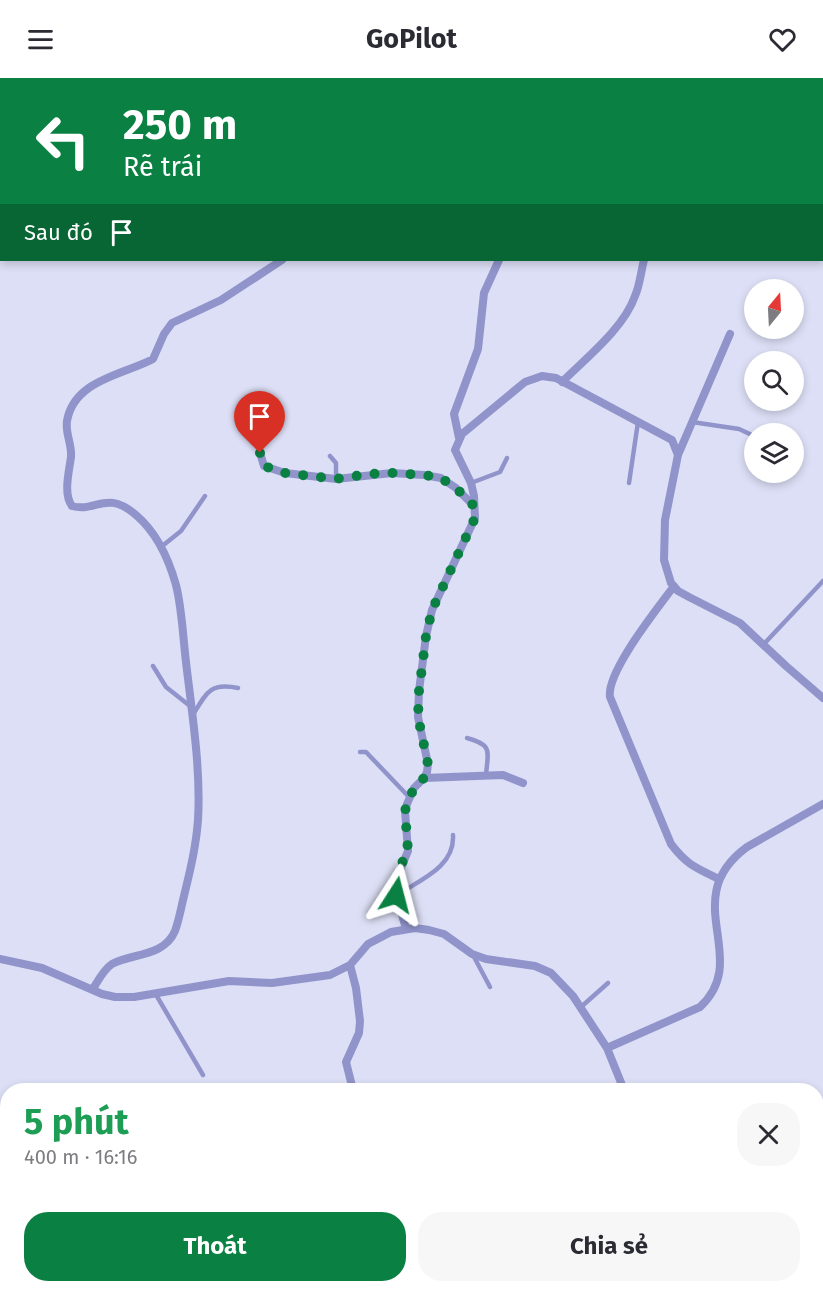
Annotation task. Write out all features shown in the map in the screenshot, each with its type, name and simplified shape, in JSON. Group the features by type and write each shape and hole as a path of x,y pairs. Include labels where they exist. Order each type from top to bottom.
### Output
{"street":[{"path":"93,989 105,971 113,964 147,954 167,943 175,931 195,851 198,818 196,745 176,587 161,547 137,515 127,508 108,502 77,508 72,507 69,502 67,496 71,452 66,428 71,408 88,387 153,359 172,322 221,300 280,261"},
{"path":"459,438 454,421 456,406 478,349 486,286 498,261"},
{"path":"562,382 609,334 628,310 635,296 644,261"},
{"path":"730,334 678,455 665,520 664,560 667,573 674,586 688,597 740,623 823,698"},
{"path":"406,929 396,895 395,882 408,851 405,811 414,788 424,778 428,764 418,717 426,636 436,601 475,518 471,483 455,450 459,438 525,382 549,376 672,440 678,455"},
{"path":"260,453 264,466 269,470 336,479 392,473 441,478 456,488 474,506"},
{"path":"674,586 622,660 611,686 610,698 671,844 684,861 719,879"},
{"path":"424,778 503,775 523,783"},
{"path":"607,1048 700,1006 715,989 719,977 720,943 714,903 719,879 728,865 742,851 823,804"},
{"path":"0,959 42,968 116,997 229,981 272,983 330,975 350,965 368,944 391,932 415,928 444,934 472,954 486,959 535,966 551,973 563,983 607,1048 621,1083"},
{"path":"350,965 356,988 360,1021 359,1033 346,1062 351,1083"}],"lane":[{"path":"629,483 638,422"},
{"path":"692,422 744,431"},
{"path":"330,456 336,463 336,479"},
{"path":"471,483 500,472 507,458"},
{"path":"161,547 181,531 205,496"},
{"path":"763,645 823,581"},
{"path":"153,666 166,687 192,712 204,696 217,686 238,688"},
{"path":"467,738 482,742 486,746 488,752 486,775"},
{"path":"360,752 366,752 372,756 409,797"},
{"path":"396,895 434,872 446,860 452,852 453,835"},
{"path":"472,954 490,987"},
{"path":"580,1007 608,983"},
{"path":"155,993 203,1075"}],"route":[{"path":"260,453 264,466 269,470 285,473 336,479 392,473 441,478 448,481 474,506 475,518 429,621 419,691 418,717 428,764 427,772 414,788 405,811 408,851 397,873 396,895"}]}
